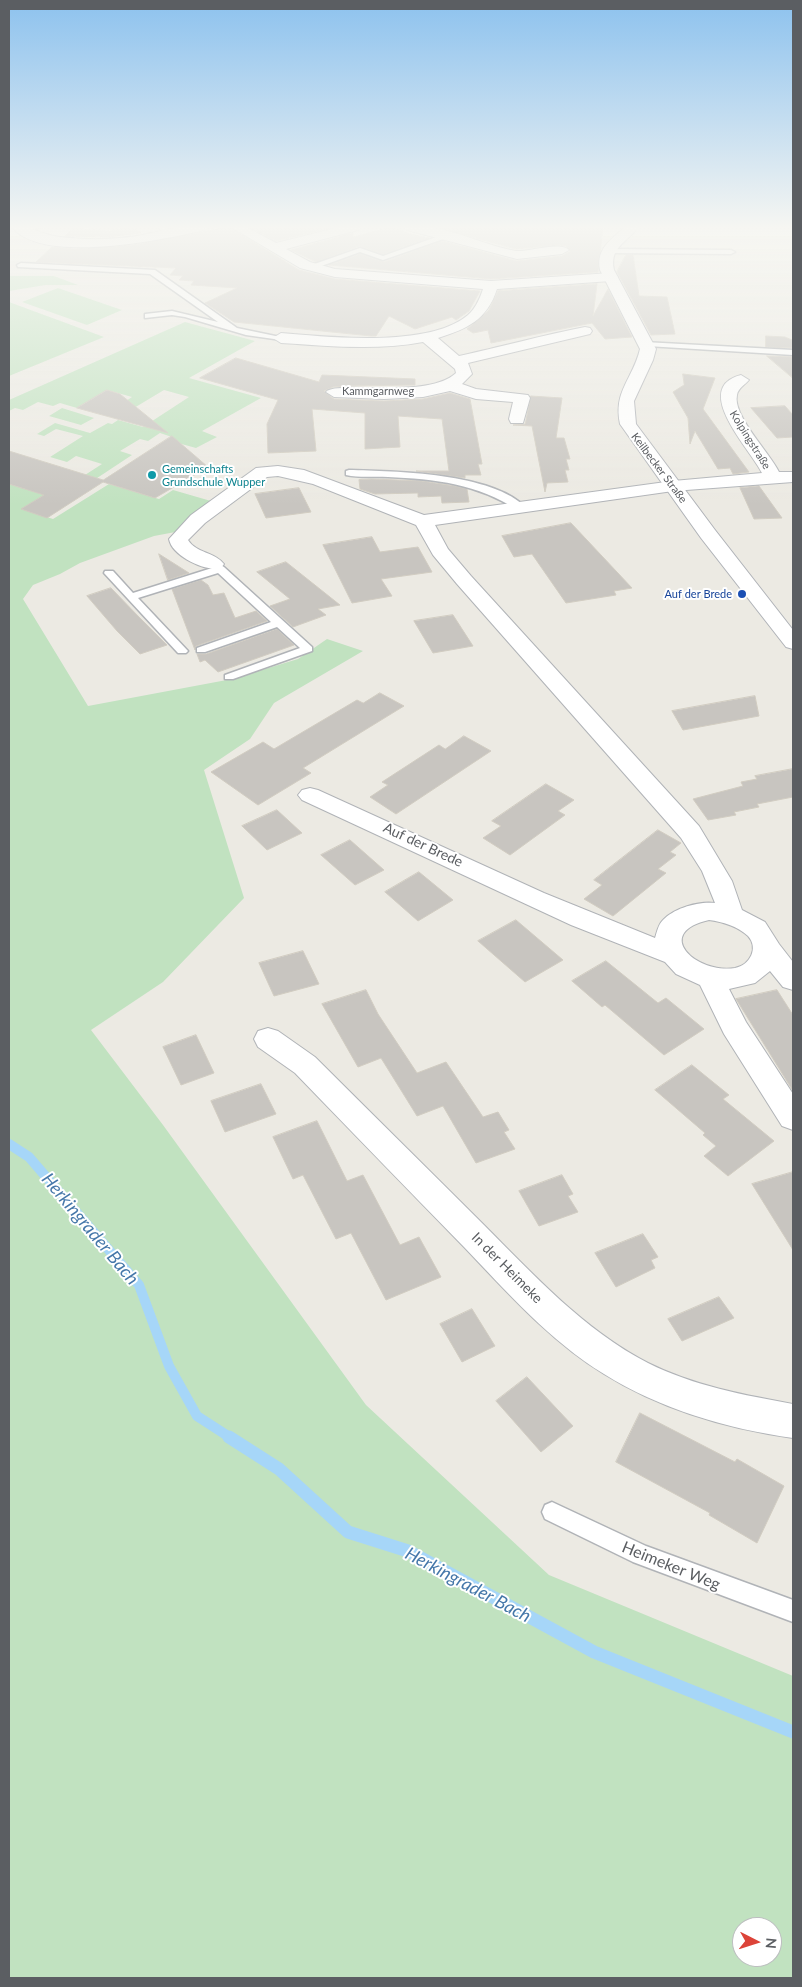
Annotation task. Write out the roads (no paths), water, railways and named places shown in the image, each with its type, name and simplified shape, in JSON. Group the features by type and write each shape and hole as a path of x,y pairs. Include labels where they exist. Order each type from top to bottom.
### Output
{"street":[{"path":"281,338 362,344 394,342 427,337 456,327 469,320"},
{"path":"634,320 647,344"},
{"path":"457,361 522,348 551,338 585,331"},
{"path":"427,337 463,367 464,374 451,385 461,391 474,394 522,398 517,419"},
{"name":"Keilbecker Straße","path":"647,344 647,356 626,393 624,404 626,417 632,432 793,642"},
{"name":"Kolpingstraße","path":"741,380 728,391 727,401 732,413 762,456 773,477"},
{"name":"Kammgarnweg","path":"334,392 394,394 451,385"},
{"path":"217,566 185,550 179,544 178,539 209,511 265,472 281,471 308,478 401,515 423,521 673,486"},
{"name":"Kolpingstraße","path":"673,486 773,477 793,478"},
{"path":"423,521 440,551 464,580 566,691 690,832 716,873 729,903 730,913"},
{"name":"Auf der Brede","path":"310,795 396,832 583,921 673,954 688,969 710,978 735,978 749,974 762,962 765,946"},
{"path":"673,954 668,938 670,931 680,918 698,912 730,913 756,930 765,946 793,980"},
{"path":"710,978 734,1027 793,1118"},
{"name":"In der Heimeke","path":"268,1039 304,1065 538,1301 577,1335 618,1364 663,1386 702,1401 738,1411 793,1421"}],"lane":[{"path":"197,320 248,333 281,338"},
{"path":"221,320 234,329"},
{"path":"647,344 793,353"},
{"path":"349,473 396,473 474,486 500,494 521,508"},
{"path":"131,597 217,566 308,649 229,677"},
{"path":"109,573 182,651"},
{"path":"201,650 279,623"},
{"name":"Heimeker Weg","path":"552,1512 610,1542 710,1583 793,1611"}],"waterway":[{"name":"Herkingrader Bach","path":"9,1144 29,1157 139,1285 169,1366 197,1416 231,1438"},
{"name":"Herkingrader Bach","path":"229,1437 279,1469 348,1532 408,1551 594,1652 793,1732"}],"place":[{"name":"Gemeinschafts Grundschule Wupper","path":"152,475"},
{"name":"Auf der Brede","path":"742,594"}]}
